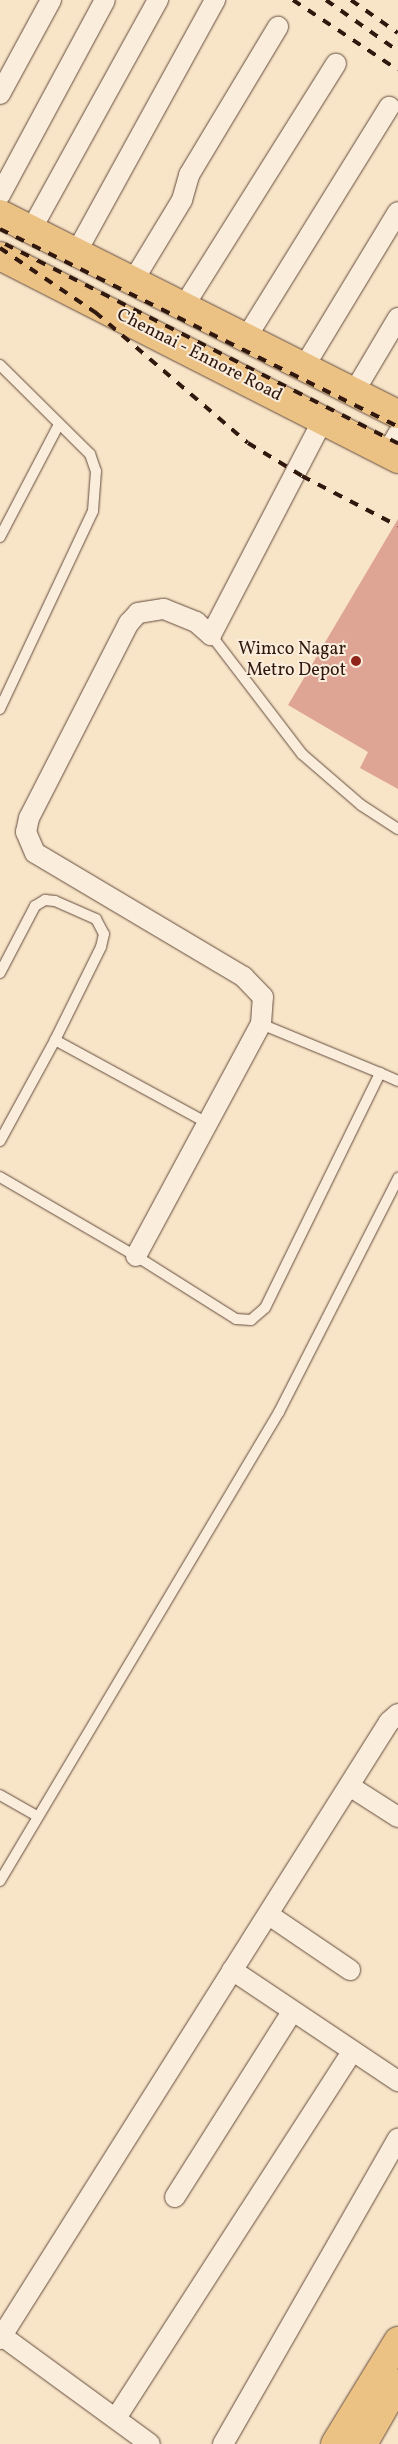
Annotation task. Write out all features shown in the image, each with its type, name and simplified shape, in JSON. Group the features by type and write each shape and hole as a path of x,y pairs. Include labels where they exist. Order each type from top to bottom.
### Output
{"main road":[{"name":"Chennai - Ennore Road","path":"0,214 398,414"},
{"name":"Chennai - Ennore Road","path":"2,262 323,420 394,449"},
{"path":"334,2444 398,2341"},
{"path":"363,2444 398,2383"}],"street":[{"path":"0,94 51,0"},
{"path":"0,195 105,0"},
{"path":"31,230 158,0"},
{"path":"76,252 215,0"},
{"path":"133,281 182,200 189,175 278,27"},
{"path":"184,306 336,64"},
{"path":"246,338 389,107"},
{"path":"304,367 398,212"},
{"path":"354,392 398,318"},
{"path":"136,1256 209,1124 261,1024 263,997 255,986 142,914 50,864 36,853 26,832 33,810 129,623 138,613 164,609 196,622 211,635 323,420"},
{"path":"150,2444 1,2338 232,1970 351,1787 389,1722 398,1714"},
{"path":"351,1787 398,1817"},
{"path":"269,1915 350,1970"},
{"path":"232,1970 292,2012 398,2081"},
{"path":"175,2197 292,2012"},
{"path":"116,2418 352,2052"},
{"path":"224,2444 398,2139"}],"lane":[{"path":"0,365 90,454 96,472 93,510 0,709"},
{"path":"0,537 59,424"},
{"path":"211,635 302,754 361,805 398,829"},
{"path":"0,973 35,906 45,900 55,901 96,920 104,934 101,947 55,1040 0,1141"},
{"path":"261,1024 398,1080"},
{"path":"55,1040 209,1124"},
{"path":"0,1177 136,1256 236,1319 251,1320 259,1315 380,1073"},
{"path":"0,1880 279,1412 398,1178"},
{"path":"0,1795 37,1816"}],"building":[{"name":"Wimco Nagar Metro Depot","path":"398,519 398,789 360,768 368,752 288,705"}],"railway":[{"path":"293,0 398,70"},
{"path":"326,0 398,51"},
{"path":"351,0 398,33"},
{"path":"0,229 398,427"},
{"path":"5,244 398,443"},
{"path":"0,248 95,312 248,443 302,476 398,526"}],"place":[{"name":"Wimco Nagar Metro Depot","path":"356,661"}]}
